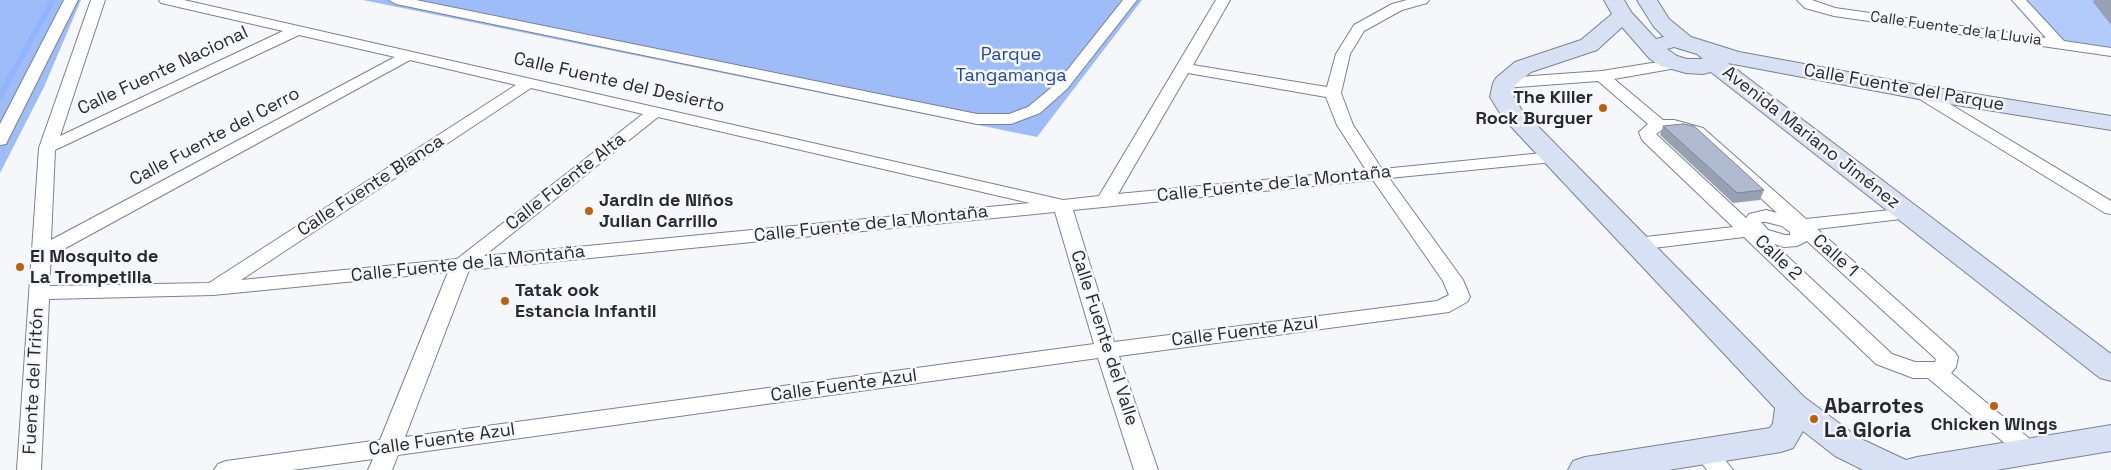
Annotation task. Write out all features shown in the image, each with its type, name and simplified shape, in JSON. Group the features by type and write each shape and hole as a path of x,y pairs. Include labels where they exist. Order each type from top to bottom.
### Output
{"street":[{"path":"0,140 71,0"},
{"name":"Fuente del Tritón","path":"29,470 47,148 98,0"},
{"name":"Calle Fuente del Desierto","path":"166,0 1062,205"},
{"path":"396,0 977,119 1011,118 1034,110 1062,86 1130,0"},
{"path":"1106,200 1185,68 1223,0"},
{"path":"1377,174 1345,125 1334,93 1343,54 1359,28 1397,7 1422,0"},
{"name":"Avenida Mariano Jiménez","path":"1647,0 1661,22 1698,50 1763,89 1908,213 2111,370"},
{"name":"Calle Fuente de la Lluvia","path":"1804,0 1834,12 2111,52"},
{"path":"2019,0 2059,44"},
{"name":"Avenida Mariano Jiménez","path":"1504,83 1523,67 1589,45 1619,7 1662,58 1677,64 1703,67 1698,50"},
{"name":"Calle Fuente Nacional","path":"47,148 297,30"},
{"path":"1656,50 1660,44 1698,50"},
{"name":"Calle Fuente del Parque","path":"1698,50 1919,92 2111,123"},
{"name":"Calle Fuente del Cerro","path":"41,253 409,56"},
{"path":"1677,64 1602,76 1504,83 1502,96 1511,113 1792,405 1847,448 1894,470"},
{"path":"1185,68 1334,93"},
{"path":"1602,76 1660,125"},
{"name":"Calle Fuente Blanca","path":"213,289 529,83"},
{"name":"Calle Fuente del Parque","path":"1763,89 1951,111 2111,137"},
{"path":"1919,92 2111,209"},
{"name":"Calle Fuente Alta","path":"461,265 655,112"},
{"name":"Calle 1","path":"1660,125 1674,125 1697,131 1798,225 1947,357 1945,367 1933,370"},
{"name":"Calle 2","path":"1660,125 1646,132 1648,136 1752,230 1884,359 1913,370 1933,370"},
{"name":"Calle Fuente de la Montaña","path":"38,293 213,289 1553,157"},
{"name":"Calle Fuente Azul","path":"226,470 1106,350 1442,307 1460,297 1454,280 1377,174"},
{"name":"Calle Fuente del Valle","path":"1062,205 1106,350 1146,470"},
{"name":"Avenida Mariano Jiménez","path":"1752,230 1752,222 1759,216 1781,218 1798,225 1908,213"},
{"path":"1636,244 1752,230"},
{"path":"380,470 461,265"},
{"path":"1933,370 2029,451"},
{"path":"1585,470 1713,461 1781,439 1790,425 1792,405"},
{"path":"1917,470 1984,465 2029,451 2111,438"}],"shaded area":[{"path":"2019,0 2111,0 2111,52 2059,44"}],"green space":[{"path":"0,0 81,0 44,87 0,173"},
{"name":"Parque Tangamanga","path":"363,0 1142,0 1037,137"}],"building":[{"path":"1683,124 1694,126 1764,190 1737,193 1663,126"}],"waterway":[{"path":"0,96 53,0"}],"place":[{"name":"The Killer Rock Burguer","path":"1603,108"},
{"name":"Jardin de Niños Julian Carrillo","path":"589,211"},
{"name":"El Mosquito de La Trompetilla","path":"20,267"},
{"name":"Tatak ook Estancia Infantil","path":"505,301"},
{"name":"Chicken Wings","path":"1994,406"},
{"name":"Abarrotes La Gloria","path":"1814,419"}]}
